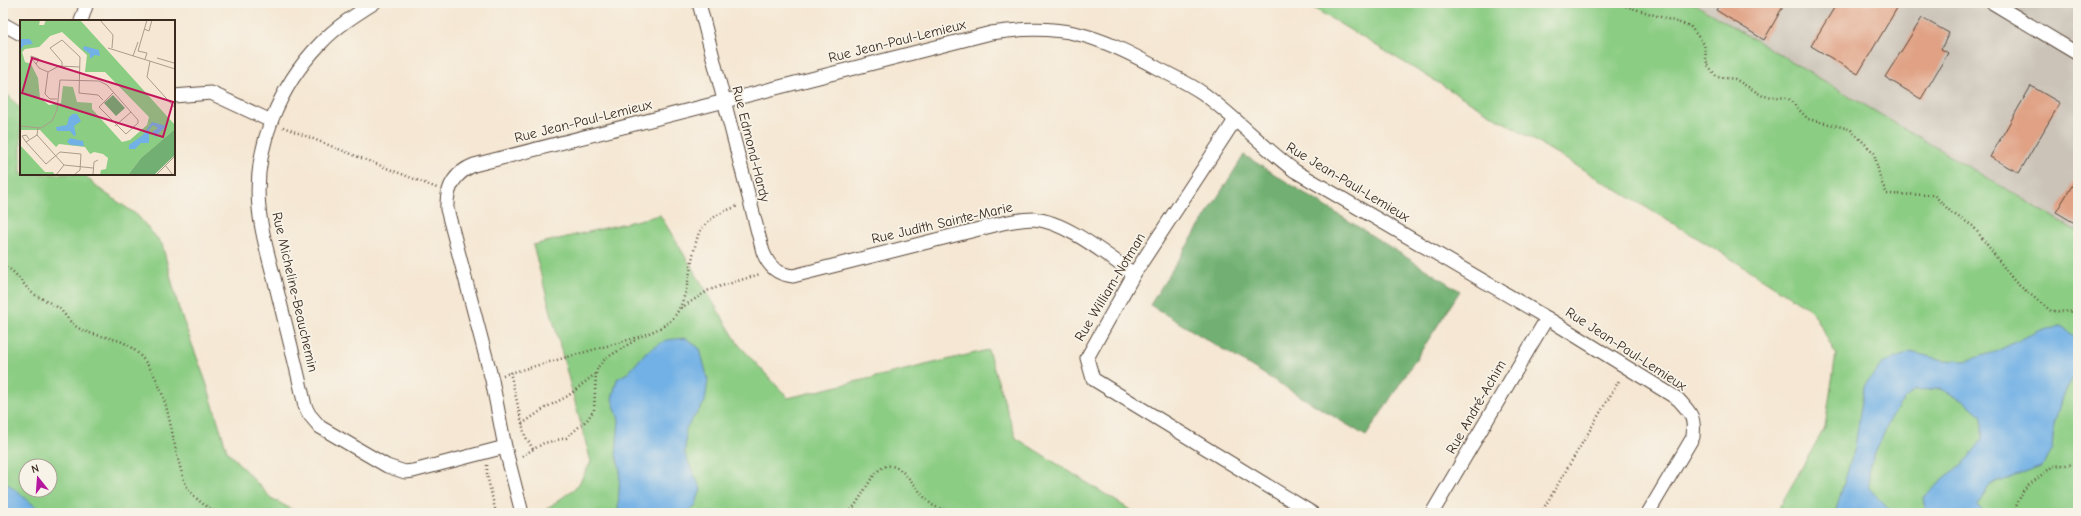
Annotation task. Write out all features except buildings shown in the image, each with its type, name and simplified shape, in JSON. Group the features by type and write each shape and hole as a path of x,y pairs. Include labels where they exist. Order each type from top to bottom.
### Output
{"street":[{"path":"80,20 87,3"},
{"name":"Rue Micheline-Beauchemin","path":"374,3 348,20 321,43 286,89 271,121 260,165 258,188 261,227 305,406 314,422 387,466 405,472 505,447"},
{"name":"Rue Edmond-Hardy","path":"699,3 749,201 763,252 770,265"},
{"path":"1993,3 2078,54"},
{"path":"3,24 20,33"},
{"name":"Rue Jean-Paul-Lemieux","path":"522,513 505,447 492,380 447,209 449,188 457,174 474,165 991,33 1011,30 1049,29 1087,35 1121,48 1203,94 1274,155 1295,171 1547,318 1678,400 1691,414 1694,426 1693,437 1648,513"},
{"path":"175,96 211,93 271,121"},
{"name":"Rue William-Notman","path":"1234,120 1134,274 1087,358 1093,379 1312,513"},
{"name":"Rue Judith Sainte-Marie","path":"770,265 775,271 793,276 1003,223 1018,220 1034,220 1065,229 1134,274"},
{"name":"Rue André-Achim","path":"1432,513 1547,318"}],"path":[{"path":"1590,3 1622,5 1690,26 1704,44 1707,64 1717,77 1735,79 1763,96 1788,98 1808,119 1850,129 1874,152 1881,181 1887,194 1934,195 1952,213 1973,226 2015,282 2051,311 2078,312"},
{"path":"271,121 439,189 449,188"},
{"path":"492,380 510,372 639,337 670,322 680,308 695,243 704,225 716,215 749,201"},
{"path":"3,265 12,270 37,296 57,307 81,330 90,334 123,342 141,357 161,392 168,411 186,485 191,494 199,502 218,513"},
{"path":"680,308 709,290 763,273 770,265"},
{"path":"522,424 545,408 568,396 596,373 605,359 639,337"},
{"path":"1541,513 1627,367"},
{"path":"510,372 525,436 533,449"},
{"path":"522,456 550,440 570,436 591,417 594,410 596,373"},
{"path":"487,464 487,475 496,513"},
{"path":"2013,513 2024,489 2053,466 2078,464"},
{"path":"848,513 879,470 887,466 894,466 901,471 934,506 967,513"}],"shaded area":[{"path":"1695,3 2078,3 2078,241"}],"green space":[{"path":"1305,3 1693,3 2078,232 2078,513 1776,513 1825,427 1836,354 1811,310 1719,251"},
{"path":"3,90 20,108 20,175 85,175 98,188 137,215 162,244 179,309 206,382 227,451 271,498 298,513 3,513"},
{"path":"1244,155 1460,291 1366,436 1150,305"},
{"path":"660,215 739,345 788,398 988,350 1016,438 1135,513 541,513 577,487 591,462 533,245"}],"water":[{"path":"2061,327 2078,338 2078,370 2062,397 2054,426 2052,449 2042,467 1990,485 1978,504 1983,513 1926,513 1924,497 1968,458 1982,440 1982,416 1963,400 1940,389 1914,390 1900,404 1889,422 1869,467 1869,488 1892,513 1835,513 1855,447 1864,386 1882,364 1910,352 1944,360 1965,361 1995,352 2040,330"},
{"path":"686,338 700,349 708,380 705,402 686,428 685,455 701,489 695,507 685,513 620,513 618,512 620,470 616,454 619,420 612,399 617,379 629,372 646,352 666,340"},
{"path":"3,480 18,492 18,498 25,498 42,513 3,513"}]}
